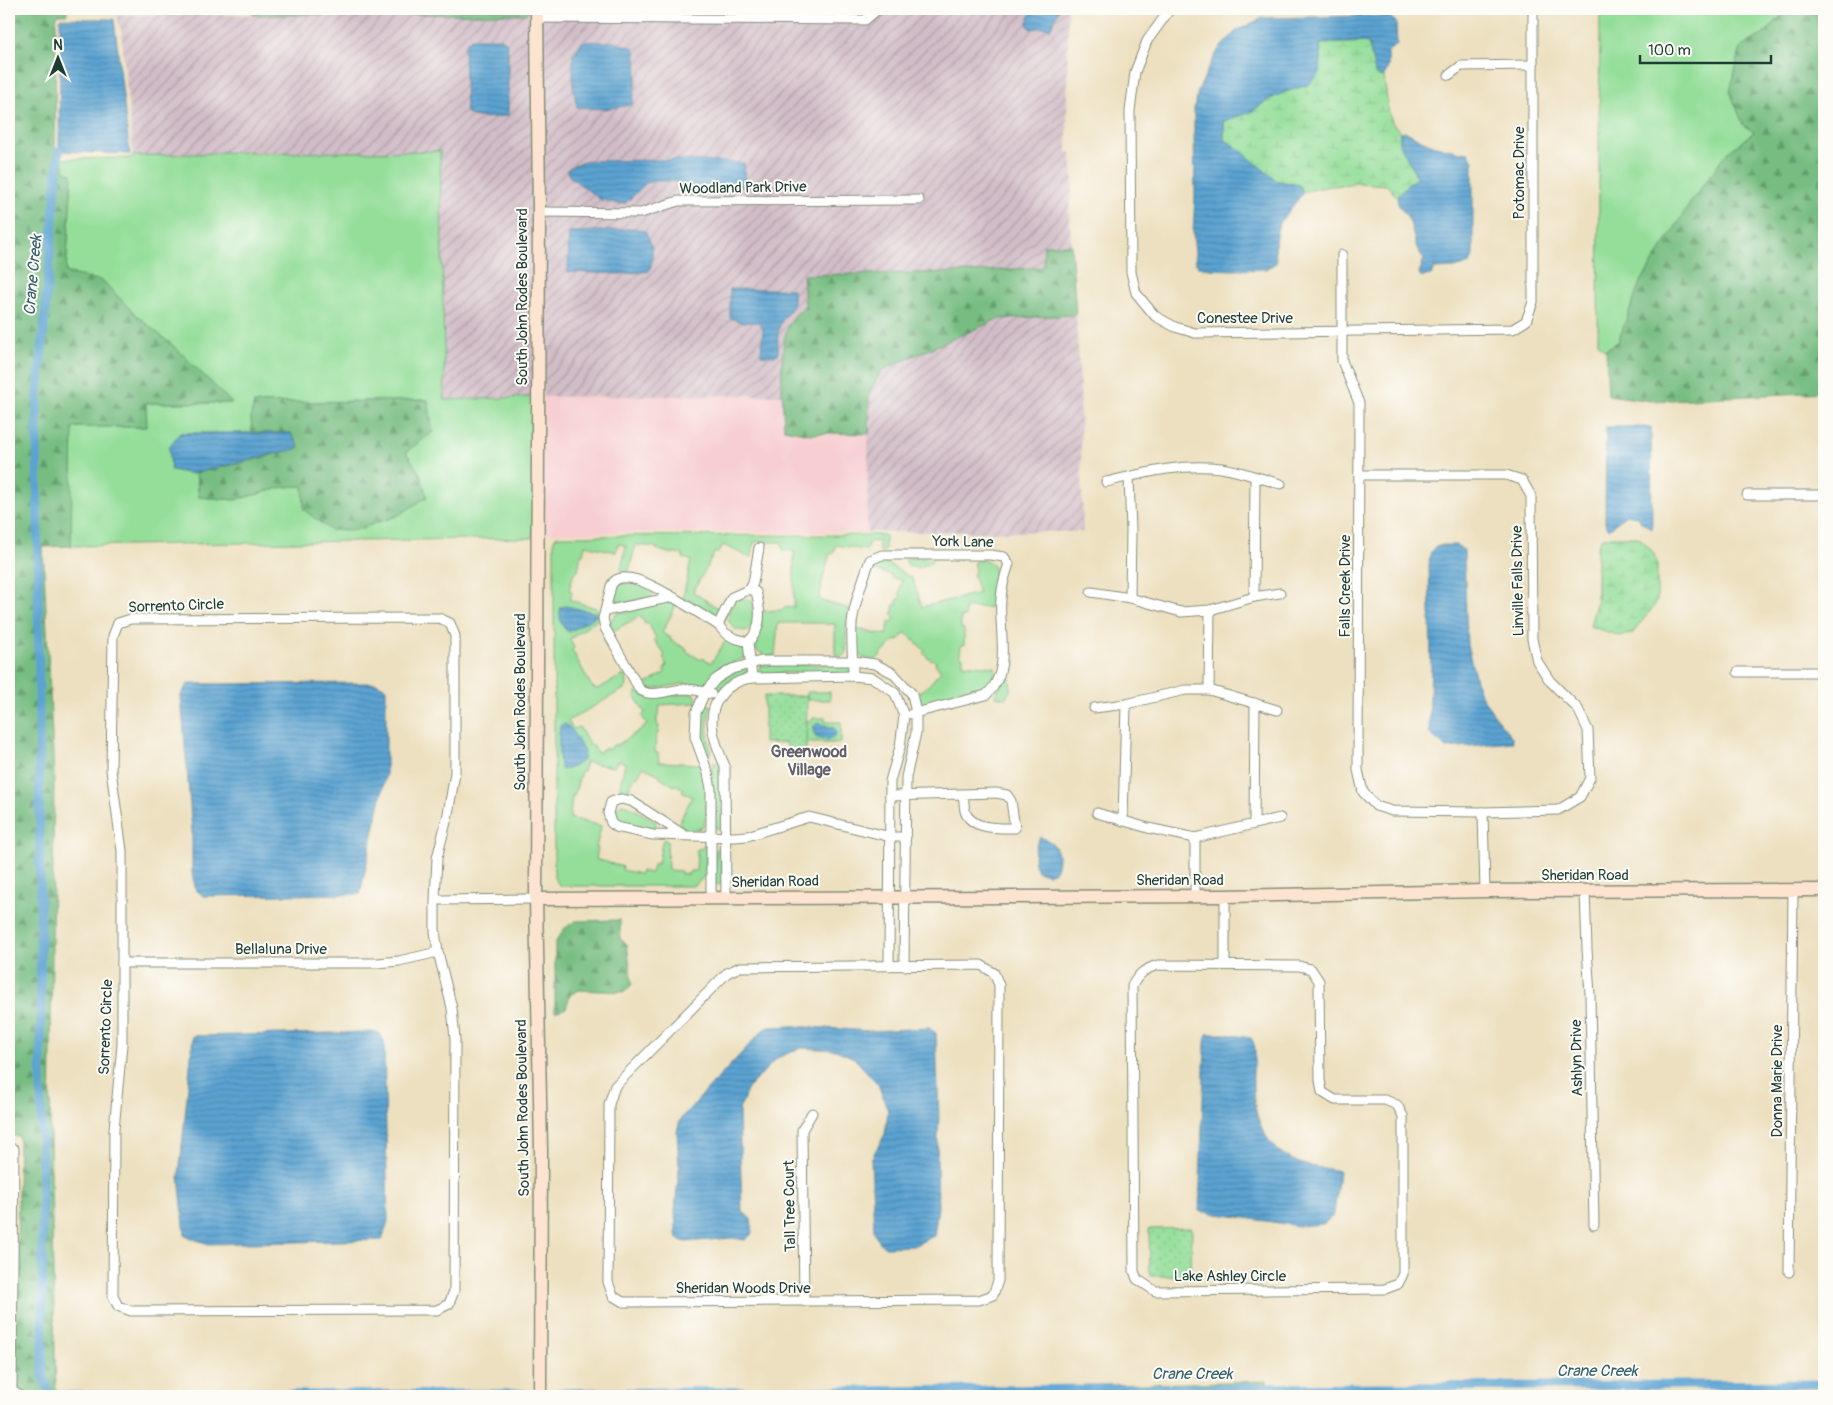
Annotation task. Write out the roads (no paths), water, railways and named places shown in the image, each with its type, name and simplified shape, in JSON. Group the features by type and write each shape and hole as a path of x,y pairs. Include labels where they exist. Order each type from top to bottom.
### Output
{"main road":[{"name":"South John Rodes Boulevard","path":"537,14 539,212 536,899 541,1150 540,1396"},
{"name":"Sheridan Road","path":"536,899 1225,896 1485,891 1824,890"}],"street":[{"path":"537,14 865,20 878,9"},
{"name":"Conestee Drive","path":"1170,9 1147,41 1135,72 1130,111 1131,272 1136,293 1155,316 1175,328 1195,333 1513,329"},
{"name":"Potomac Drive","path":"1513,329 1526,321 1533,302 1533,9"},
{"path":"1449,76 1461,66 1533,65"},
{"name":"Woodland Park Drive","path":"539,212 641,213 678,201 920,200"},
{"name":"Falls Creek Drive","path":"1342,255 1342,361 1359,403 1358,770 1363,792 1376,806 1392,811 1483,812"},
{"path":"1106,482 1169,468 1199,466 1223,468 1281,484"},
{"name":"Linville Falls Drive","path":"1359,475 1506,475 1522,480 1531,496 1532,639 1537,661 1550,681 1578,709 1588,730 1590,778 1580,797 1558,810 1483,812"},
{"path":"1128,477 1131,530 1130,598"},
{"path":"1254,597 1255,478"},
{"path":"1747,495 1824,495"},
{"path":"718,625 732,597 750,589 759,548"},
{"name":"York Lane","path":"853,676 851,652 852,622 870,560 882,555 990,555 1007,560 1009,564 1001,598 1002,671 993,689 986,694 904,716"},
{"path":"718,697 705,692 684,689 647,694 640,690 605,628 605,610 612,582 625,578 639,580 673,597 718,625 734,638 748,642"},
{"path":"750,589 756,592 759,614 758,631 748,642 752,678"},
{"path":"1091,592 1130,598 1182,612 1210,610 1254,597 1280,592"},
{"path":"605,610 673,597"},
{"path":"1209,690 1210,610"},
{"name":"Sorrento Circle","path":"439,618 450,623 455,636 455,773 448,814 437,858 435,900 438,952 452,1008 455,1039 454,1291 449,1304 437,1310 131,1311 118,1306 113,1296 114,1139 122,1045 122,850 111,770 113,636 118,623 131,619 439,618"},
{"path":"711,899 711,789 708,773 695,737 697,709 705,692 716,679 732,669 761,661 853,661 875,664 893,673 912,694 916,713 916,733 908,766 906,796 904,966"},
{"path":"1738,672 1824,672"},
{"path":"726,899 725,766 712,728 712,712 718,697 740,679 853,676 874,678 895,693 904,716 900,746 890,780 889,966"},
{"path":"1094,708 1126,704 1185,690 1209,690 1277,710"},
{"path":"1254,824 1255,703"},
{"path":"1123,821 1126,704"},
{"path":"704,762 720,756"},
{"path":"890,796 996,793 1006,795 1010,801 1015,828 995,828 977,824 969,818 965,811 963,794"},
{"path":"684,835 632,801 622,799 611,802 608,813 609,818 616,827 653,835 725,838 747,836 809,817 891,837 906,837"},
{"path":"1483,812 1485,891"},
{"path":"1097,813 1148,828 1195,838 1280,818"},
{"path":"1195,838 1195,896"},
{"name":"Donna Marie Drive","path":"1789,1272 1792,890"},
{"name":"Ashlyn Drive","path":"1585,891 1590,996 1594,1225"},
{"path":"1225,896 1225,965"},
{"path":"435,900 536,899"},
{"name":"Bellaluna Drive","path":"122,963 378,963 438,952"},
{"name":"Sheridan Woods Drive","path":"981,965 994,973 999,985 998,1281 993,1295 979,1300 623,1302 613,1296 608,1282 609,1104 615,1086 727,973 740,967 904,966 981,965"},
{"name":"Lake Ashley Circle","path":"1158,965 1225,965 1299,966 1311,969 1319,982 1320,1080 1322,1092 1335,1100 1385,1100 1397,1104 1403,1116 1403,1274 1398,1284 1385,1289 1155,1291 1136,1279 1134,1270 1132,986 1137,976 1146,968 1158,965"},
{"name":"Tall Tree Court","path":"804,1301 802,1130 812,1113"},
{"path":"14,1150 12,1391 21,1396"}],"water":[{"path":"1033,9 1059,9 1050,29 1045,27 1030,29 1027,23"},
{"path":"1390,17 1396,22 1397,45 1388,51 1388,68 1383,77 1375,74 1369,44 1365,42 1320,44 1320,73 1310,84 1285,92 1268,100 1251,112 1224,121 1224,139 1277,181 1299,185 1303,193 1279,223 1275,241 1276,263 1266,269 1233,270 1199,267 1196,263 1193,233 1195,196 1194,108 1198,91 1219,49 1236,31 1262,18"},
{"path":"60,18 114,19 130,154 59,151"},
{"path":"471,38 501,38 506,42 508,52 508,115 481,118 466,113 464,46"},
{"path":"582,42 614,42 634,48 636,76 632,105 604,109 577,107 573,86 573,55"},
{"path":"1405,131 1436,146 1469,153 1473,161 1473,256 1470,263 1455,268 1434,269 1431,275 1421,277 1419,273 1424,259 1417,249 1407,216 1397,199 1399,193 1417,177 1400,144 1400,132"},
{"path":"676,160 744,163 745,185 736,189 689,189 674,181 657,181 646,183 626,203 619,204 601,200 569,176 568,169 588,161"},
{"path":"633,228 645,231 650,241 652,256 649,271 620,274 568,272 569,232"},
{"path":"730,289 793,289 793,306 783,319 779,330 778,354 774,356 761,355 763,329 759,322 741,322 730,318"},
{"path":"1606,427 1651,427 1652,529 1636,516 1627,514 1609,529 1605,523"},
{"path":"180,433 291,433 299,448 191,474 171,470 169,447"},
{"path":"1456,545 1464,550 1467,645 1479,692 1512,737 1513,742 1447,748 1429,733 1431,664 1429,561 1431,552 1438,546"},
{"path":"566,606 597,613 598,615 569,632 562,625 560,618 561,607"},
{"path":"376,683 386,688 386,774 360,894 204,896 196,890 192,874 192,831 181,696 187,684"},
{"path":"818,723 834,728 836,736 826,740 816,737 813,727"},
{"path":"565,724 572,730 584,752 583,760 573,767 561,769 559,739 561,725"},
{"path":"1040,837 1046,839 1054,846 1058,855 1055,871 1048,874 1037,871 1034,859 1035,849"},
{"path":"791,1026 871,1031 929,1028 936,1033 939,1117 937,1157 938,1208 934,1236 913,1246 886,1247 881,1244 874,1233 871,1159 885,1134 888,1111 878,1084 854,1058 836,1050 800,1048 777,1058 748,1088 739,1110 742,1211 751,1219 753,1233 745,1240 733,1238 685,1242 678,1239 675,1210 679,1169 677,1132 682,1117 763,1030 769,1027"},
{"path":"378,1032 384,1041 388,1221 382,1240 208,1244 185,1236 179,1176 193,1036"},
{"path":"1207,1034 1226,1034 1251,1038 1255,1050 1253,1072 1254,1103 1263,1131 1281,1152 1293,1160 1309,1166 1339,1171 1334,1215 1323,1224 1299,1226 1199,1211 1205,1042"}],"waterway":[{"name":"Crane Creek","path":"59,151 37,407 43,1377 51,1396 524,1394"},
{"name":"Crane Creek","path":"559,1393 1824,1384"}],"district":[{"name":"Greenwood Village","path":"809,761"}]}
